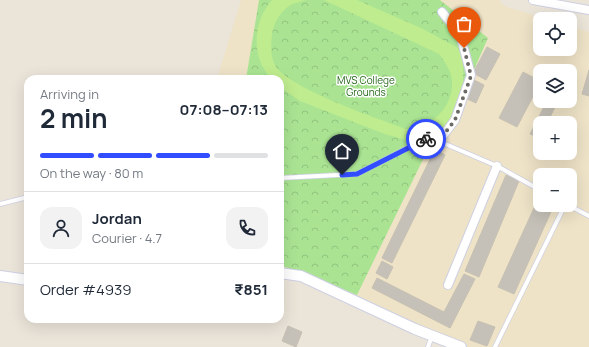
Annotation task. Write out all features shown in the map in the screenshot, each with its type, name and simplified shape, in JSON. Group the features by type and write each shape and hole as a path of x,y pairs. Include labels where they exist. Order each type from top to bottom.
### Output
{"street":[{"path":"533,0 589,10"},
{"path":"438,142 455,120 471,76 460,34 442,12"},
{"path":"448,285 497,166"},
{"path":"284,274 301,276 432,336 461,347"},
{"path":"0,276 24,279"}],"lane":[{"path":"284,178 357,174 429,137 497,166 533,186"},
{"path":"0,204 24,198"},
{"path":"577,210 589,216"},
{"path":"495,347 562,212"},
{"path":"428,347 432,336"}],"shaded area":[{"path":"241,0 499,0 504,6 533,15 533,56 577,56 577,28 589,32 589,347 468,347 284,274 284,75 218,75"}],"green space":[{"name":"MVS College Grounds","path":"259,0 440,0 488,38 453,117 430,145 357,295 284,267 284,75 247,75"},
{"path":"272,0 306,0 289,6 280,15 275,23 271,42 272,58 275,65 283,74 315,93 335,102 406,129 415,128 432,121 439,115 449,100 452,82 451,75 446,64 439,54 324,0 357,0 421,28 458,48 463,60 463,85 453,117 444,128 424,139 409,141 382,133 300,101 284,90 284,75 269,75 260,61 257,50 258,29 261,18"}],"building":[{"path":"487,47 500,54 486,80 473,73"},
{"path":"589,70 589,96 582,94"},
{"path":"523,72 533,77 533,96 517,127 499,118"},
{"path":"474,80 484,85 476,103 465,98"},
{"path":"543,108 554,108 550,116 539,116"},
{"path":"533,128 533,135 530,134"},
{"path":"435,149 445,155 392,263 382,258"},
{"path":"506,175 519,181 479,277 465,271"},
{"path":"533,210 533,212 551,212 514,294 498,287"},
{"path":"382,261 393,267 387,279 376,273"},
{"path":"464,274 475,279 450,328 372,288 377,278 444,312"},
{"path":"478,321 495,327 487,346 470,340"},
{"path":"288,326 302,332 296,347 282,341"}],"way so far":[{"path":"426,139 429,137 438,142 455,120 471,76 464,48"}],"route":[{"path":"342,175 357,174 426,139"}]}
